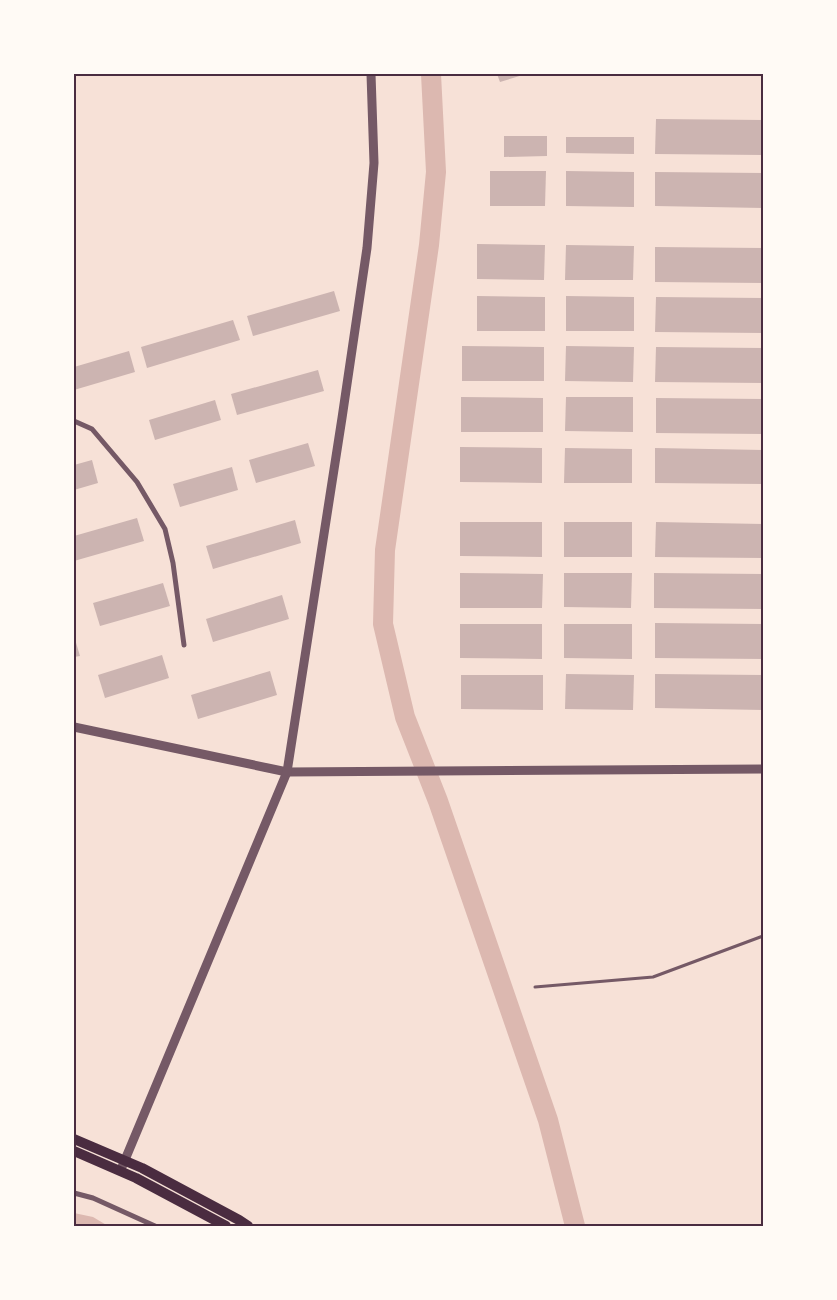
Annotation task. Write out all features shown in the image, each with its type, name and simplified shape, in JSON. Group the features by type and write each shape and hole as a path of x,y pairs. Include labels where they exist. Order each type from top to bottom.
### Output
{"main road":[{"path":"74,1139 142,1168 248,1226"},
{"path":"74,1151 136,1178 226,1226"}],"street":[{"path":"121,1171 287,772 367,248 374,163 371,74"},
{"path":"74,421 92,429 137,482 165,529 173,563 184,645"},
{"path":"74,727 287,772 763,769"},
{"path":"74,1193 93,1198 155,1226"}],"lane":[{"path":"534,987 653,977 763,936"}],"shaded area":[{"path":"74,1213 93,1217 108,1226 74,1226"}],"building":[{"path":"497,74 526,74 500,82"},
{"path":"656,119 763,120 763,155 655,154"},
{"path":"504,136 547,136 547,156 504,157"},
{"path":"566,137 634,137 634,154 566,153"},
{"path":"490,171 546,171 545,206 490,206"},
{"path":"566,171 634,172 634,207 566,206"},
{"path":"655,172 763,173 763,208 655,206"},
{"path":"477,244 545,245 544,280 477,279"},
{"path":"566,245 634,246 633,280 565,280"},
{"path":"655,247 763,248 763,283 655,282"},
{"path":"334,291 340,311 253,336 247,316"},
{"path":"477,296 545,297 545,331 477,331"},
{"path":"566,296 634,297 634,331 566,331"},
{"path":"656,297 763,298 763,333 655,332"},
{"path":"233,320 240,340 147,368 141,347"},
{"path":"462,346 544,347 544,381 462,381"},
{"path":"566,346 634,347 633,382 565,381"},
{"path":"656,347 763,348 763,383 655,382"},
{"path":"129,351 135,372 74,390 74,367"},
{"path":"318,370 324,391 237,415 231,394"},
{"path":"461,397 543,398 543,432 461,432"},
{"path":"566,397 633,397 633,432 565,431"},
{"path":"656,398 763,399 763,434 656,433"},
{"path":"215,400 221,420 155,440 149,420"},
{"path":"308,443 315,466 256,483 249,460"},
{"path":"460,447 542,448 542,483 460,482"},
{"path":"565,448 632,449 632,483 564,483"},
{"path":"655,448 763,450 763,484 655,483"},
{"path":"92,460 98,483 74,490 74,465"},
{"path":"232,467 238,490 180,507 173,484"},
{"path":"137,518 144,541 74,561 74,536"},
{"path":"295,520 301,543 213,569 206,546"},
{"path":"460,522 542,522 542,557 460,556"},
{"path":"564,522 632,522 632,557 564,557"},
{"path":"656,522 763,524 763,558 655,557"},
{"path":"460,573 543,574 542,608 460,608"},
{"path":"564,573 632,573 631,608 564,607"},
{"path":"654,573 763,574 763,609 654,608"},
{"path":"163,583 170,606 100,626 93,603"},
{"path":"282,595 289,619 213,642 206,619"},
{"path":"655,623 763,624 763,659 655,658"},
{"path":"460,624 542,624 542,659 460,658"},
{"path":"564,624 632,624 632,659 564,658"},
{"path":"74,636 80,656 74,657"},
{"path":"162,655 169,678 105,698 98,675"},
{"path":"270,671 277,695 198,719 191,695"},
{"path":"566,674 634,675 633,710 565,709"},
{"path":"655,674 763,675 763,710 655,708"},
{"path":"461,675 543,675 543,710 461,709"}],"waterway":[{"path":"431,74 436,172 429,245 385,550 383,624 405,717 438,801 548,1120 575,1226"}]}
